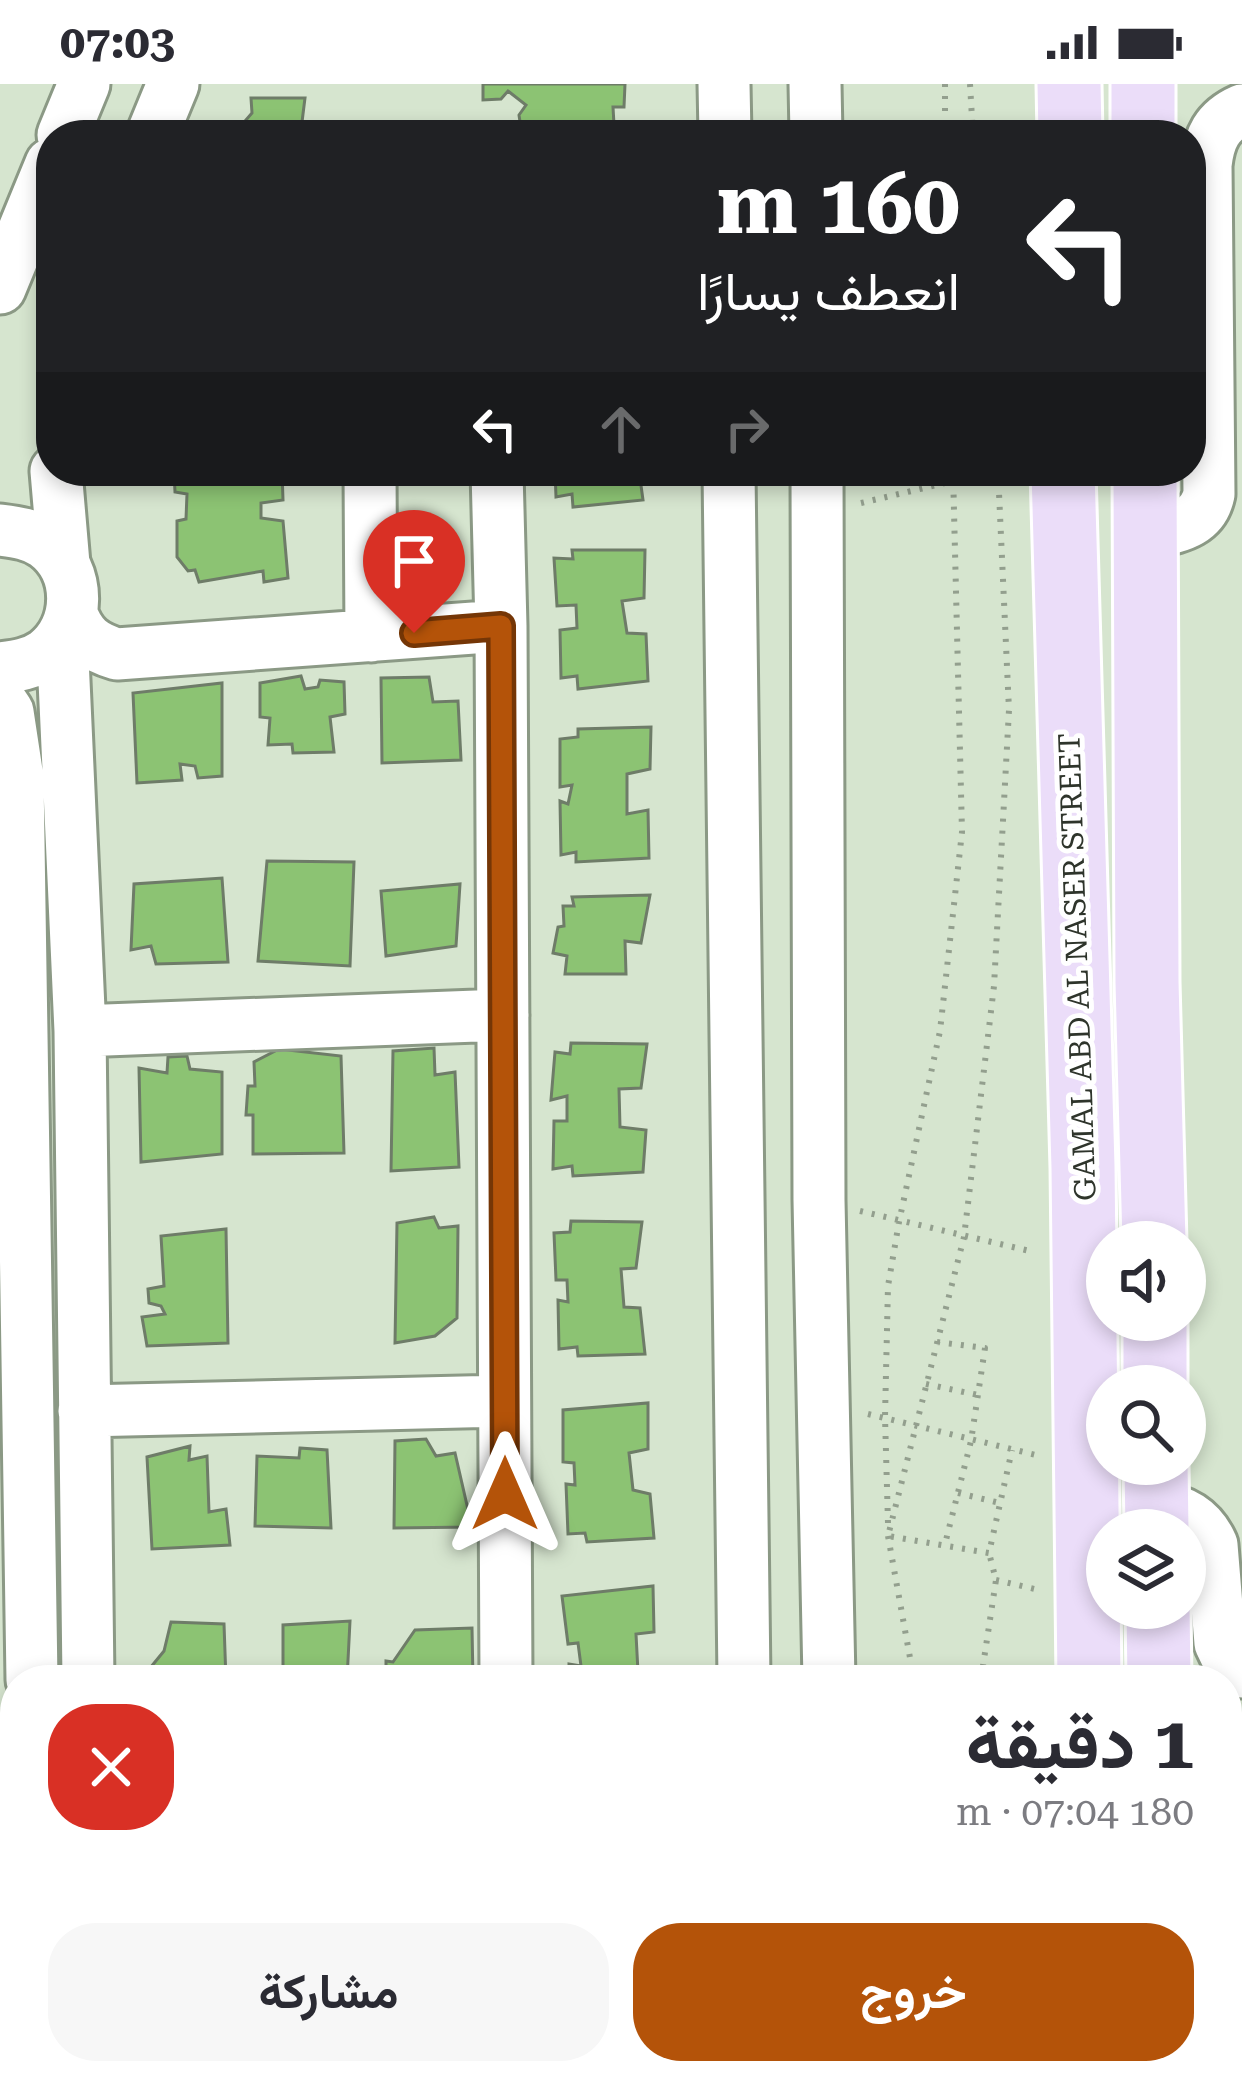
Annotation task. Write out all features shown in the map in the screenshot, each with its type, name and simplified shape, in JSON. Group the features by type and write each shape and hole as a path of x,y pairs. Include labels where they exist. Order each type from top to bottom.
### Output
{"main road":[{"path":"1070,84 1070,120"},
{"path":"1143,84 1143,120"},
{"name":"GAMAL ABD AL NASER STREET","path":"1063,486 1083,1167 1086,1466"},
{"path":"1145,486 1147,982 1154,1221"},
{"path":"1078,986 1095,1004 1120,1006 1147,982"},
{"path":"1083,1167 1094,1143 1118,1132 1144,1138 1153,1148"},
{"name":"GAMAL ABD AL NASER STREET","path":"1086,1485 1089,1665"},
{"path":"1158,1629 1159,1665"}],"street":[{"path":"158,120 173,84"},
{"path":"724,84 725,120"},
{"path":"815,84 816,120"},
{"path":"1206,157 1208,142 1220,122 1242,110"},
{"path":"0,288 36,200"},
{"path":"1146,534 1194,520 1210,494 1206,231"},
{"path":"57,486 66,605 80,1031 88,1665"},
{"path":"370,486 371,636"},
{"path":"497,486 506,1665"},
{"path":"729,486 744,1665"},
{"path":"817,492 819,1200 829,1665"},
{"path":"0,530 25,533 47,545 77,628 101,650 116,654 501,626"},
{"path":"0,668 22,666 45,655 66,605"},
{"path":"0,700 8,712 18,778 32,1665"},
{"path":"80,1031 503,1015"},
{"path":"84,1411 505,1402"},
{"path":"1157,1500 1189,1515 1208,1535 1220,1643 1232,1665"}],"path":[{"path":"944,84 945,120"},
{"path":"970,84 973,120"},
{"path":"817,492 891,486"},
{"path":"911,1665 888,1536 888,1286 940,1031 962,832 953,486"},
{"path":"888,1536 964,1237 994,986 1009,710 998,486"},
{"path":"819,1200 1084,1263"},
{"path":"937,1342 986,1348 945,1544"},
{"path":"926,1384 978,1395"},
{"path":"823,1405 1086,1466"},
{"path":"983,1665 996,1580 989,1553 1012,1450"},
{"path":"958,1493 1000,1503"},
{"path":"888,1536 989,1553"}],"building":[{"path":"483,84 625,84 624,107 613,107 614,120 520,120 526,105 508,91 501,99 483,100"},
{"path":"251,98 305,98 302,120 246,120 252,113"},
{"path":"175,486 283,486 283,500 261,503 261,518 283,521 288,578 264,582 263,571 199,582 195,570 188,571 177,557 177,521 186,519 187,494 175,492"},
{"path":"556,486 641,486 643,500 573,507 572,494 556,497"},
{"path":"572,550 645,550 644,598 622,601 627,633 646,634 648,681 578,689 577,676 561,678 560,630 577,628 576,605 557,606 554,558 573,559"},
{"path":"301,676 305,689 318,687 320,680 344,682 345,714 330,717 334,752 293,753 292,744 268,745 270,718 260,717 260,683"},
{"path":"429,677 433,702 458,701 461,760 382,763 381,678"},
{"path":"222,683 222,776 198,778 195,766 180,764 182,780 137,783 133,693"},
{"path":"651,727 650,769 627,774 627,814 648,810 649,858 576,862 576,852 561,855 560,801 568,804 572,785 560,787 560,739 578,737 578,729"},
{"path":"267,861 354,862 350,966 258,961"},
{"path":"222,878 228,962 156,964 151,946 131,950 134,884"},
{"path":"460,884 456,946 386,956 381,891"},
{"path":"650,895 641,943 625,941 626,974 565,974 567,956 553,953 558,927 564,926 563,906 574,906 572,897"},
{"path":"571,1043 647,1044 641,1088 619,1089 620,1127 646,1130 643,1172 573,1176 572,1166 553,1169 554,1121 567,1121 567,1096 551,1100 555,1052 570,1054"},
{"path":"434,1048 435,1075 455,1072 459,1167 391,1171 393,1051"},
{"path":"279,1049 341,1056 344,1153 253,1154 253,1115 246,1115 248,1086 255,1086 254,1062"},
{"path":"187,1056 190,1069 222,1072 222,1154 141,1162 139,1068 167,1073 168,1057"},
{"path":"434,1217 439,1228 458,1226 457,1318 435,1336 395,1343 397,1223"},
{"path":"571,1221 642,1222 636,1268 621,1269 624,1307 640,1308 645,1354 578,1356 577,1347 559,1349 558,1300 568,1302 567,1280 556,1280 554,1233 570,1232"},
{"path":"226,1229 228,1343 147,1346 142,1317 165,1314 161,1306 149,1303 148,1289 164,1286 161,1236"},
{"path":"648,1403 648,1449 629,1453 633,1490 650,1494 654,1538 587,1542 585,1533 568,1534 566,1484 575,1485 574,1463 563,1462 563,1410"},
{"path":"426,1439 436,1456 455,1453 472,1527 394,1528 395,1441"},
{"path":"190,1446 189,1460 207,1456 209,1512 226,1509 230,1545 152,1549 147,1457"},
{"path":"300,1448 327,1450 331,1528 255,1526 257,1456 299,1458"},
{"path":"653,1586 654,1632 636,1634 638,1665 581,1665 578,1643 568,1644 562,1596"},
{"path":"350,1621 348,1665 283,1665 283,1625"},
{"path":"171,1622 224,1624 225,1665 153,1665 164,1651"},
{"path":"472,1628 473,1665 386,1665 415,1630"}],"route":[{"path":"414,633 501,626 505,1494"}]}
